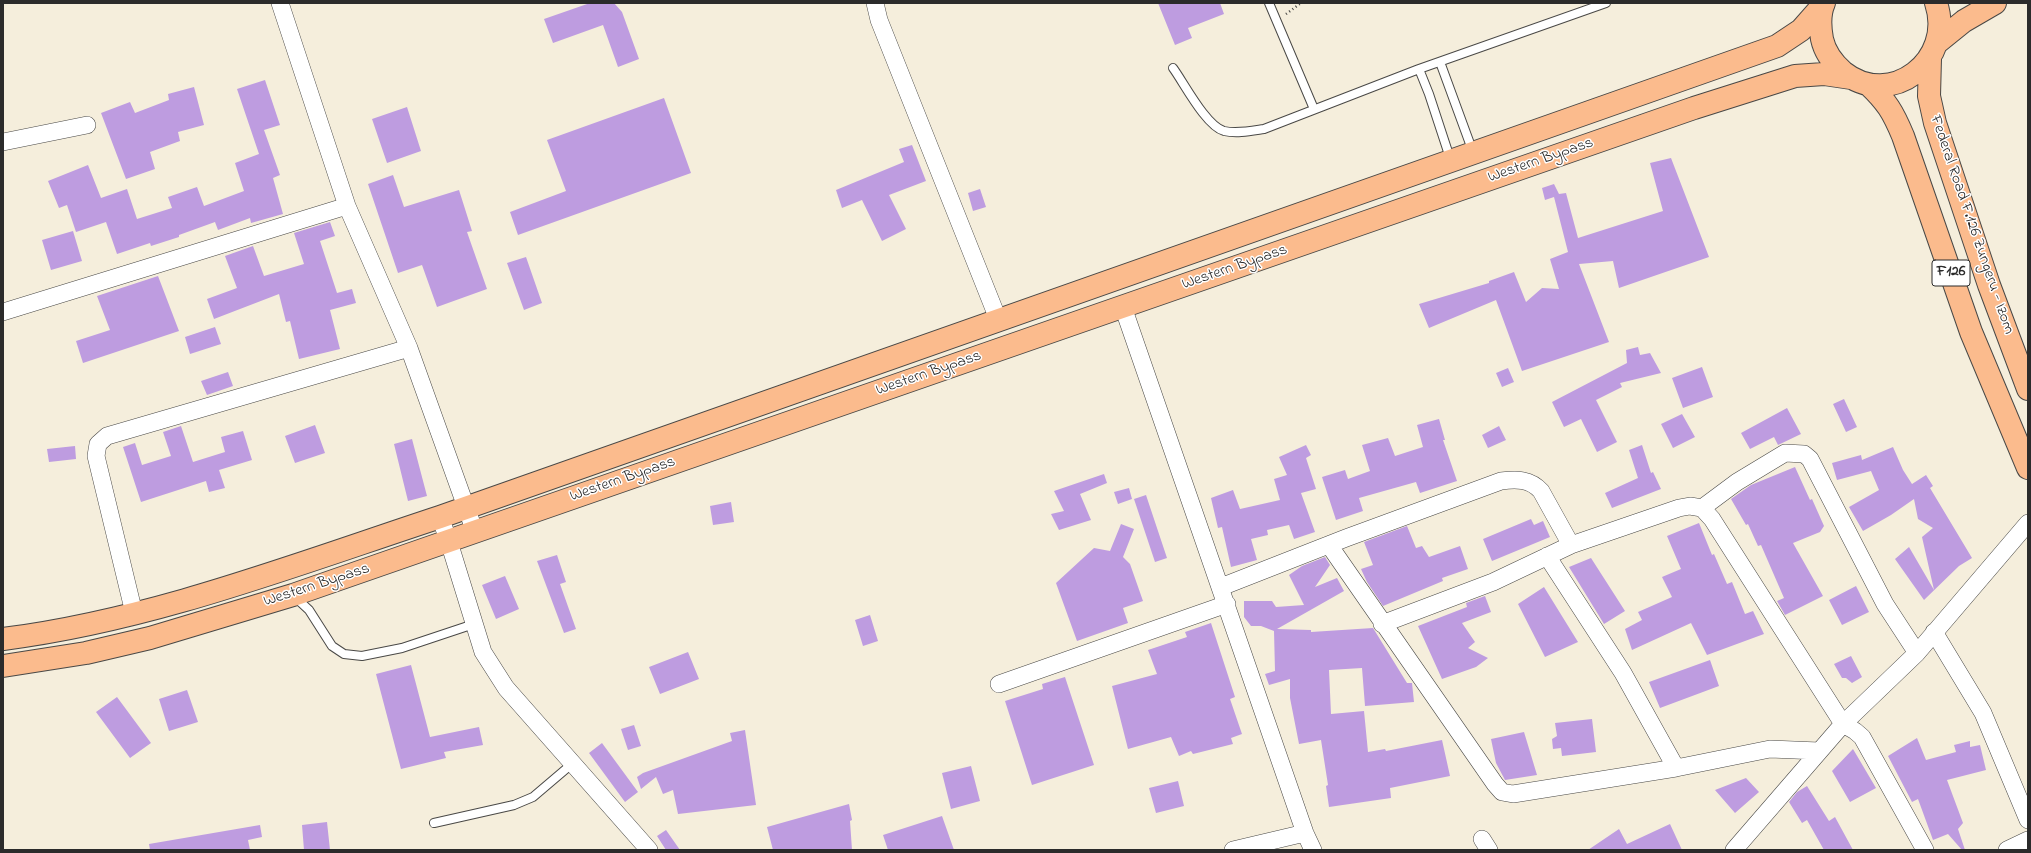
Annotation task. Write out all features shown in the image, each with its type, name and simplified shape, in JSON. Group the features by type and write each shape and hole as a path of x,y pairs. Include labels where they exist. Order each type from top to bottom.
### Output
{"main road":[{"name":"Federal Road F.126 Zungeru - Izom","path":"1936,3 1940,23 1934,51 1929,96 1935,123 1996,303 2028,389"},
{"path":"1859,81 1885,85 1903,81 1918,72 1934,51 1964,21 1995,3"},
{"name":"Western Bypass","path":"3,639 28,636 134,613 227,587 440,517 998,319 1777,46 1801,30 1823,4"},
{"name":"F126","path":"1823,4 1819,26 1824,47 1834,65 1881,96 1892,110 1904,136 1971,332 2028,468"},
{"name":"Western Bypass","path":"3,666 86,653 150,638 293,595 1708,103 1795,76 1824,74 1859,81"}],"street":[{"path":"280,3 348,206 409,348 475,532"},
{"path":"875,3 879,20 998,319"},
{"path":"3,142 87,125"},
{"path":"3,312 348,206"},
{"path":"1123,307 1313,850"},
{"path":"134,613 96,456 98,444 107,436 113,434 409,348"},
{"path":"1702,508 1737,482 1785,454 1804,454 1810,459 1885,604 1917,653"},
{"path":"1221,587 1494,484 1515,479 1535,484 1541,491 1571,545"},
{"path":"1382,624 1493,582 1571,545 1679,508 1690,506 1702,508 1712,519 1842,724 1855,731 1862,737 1925,850"},
{"path":"440,517 483,652 506,688 649,850"},
{"path":"1734,850 1842,724 1917,653 2028,523"},
{"path":"1329,545 1382,624 1502,792 1513,794 1676,768 1770,749 1819,751"},
{"path":"1547,556 1623,673 1676,768"},
{"path":"999,684 1227,604"},
{"path":"1934,632 1981,709 2028,820"},
{"path":"1233,850 1306,833"},
{"path":"2007,850 2028,840"}],"lane":[{"path":"1269,3 1314,109"},
{"path":"1173,68 1211,123 1222,130 1236,132 1264,129 1419,69 1606,3"},
{"path":"1440,62 1473,152"},
{"path":"1419,69 1429,94 1451,161"},
{"path":"293,595 309,610 332,646 344,654 362,656 402,648 474,624"},
{"path":"434,823 514,805 533,797 573,763"}],"path":[{"path":"1277,20 1301,3"}],"building":[{"path":"590,3 614,3 622,12 639,59 618,67 603,25 553,43 544,19"},
{"path":"1158,3 1220,3 1224,14 1188,28 1192,38 1175,45"},
{"path":"265,80 280,125 264,130 280,175 273,178 283,214 251,223 250,218 218,230 215,222 179,235 179,237 151,246 150,243 117,254 106,222 76,232 67,205 59,208 48,181 88,165 101,198 127,189 137,219 172,208 168,197 197,187 204,206 244,191 235,163 259,154 237,89"},
{"path":"194,87 204,125 178,132 180,141 150,152 155,169 126,179 101,113 130,102 135,113 169,100 168,94"},
{"path":"664,98 691,173 518,235 510,212 566,191 547,140"},
{"path":"407,107 421,151 387,163 372,119"},
{"path":"912,145 926,181 889,195 906,229 882,241 862,200 842,208 836,190 904,162 899,149"},
{"path":"1671,158 1709,257 1619,288 1613,261 1579,264 1609,342 1522,371 1496,300 1429,328 1419,304 1489,283 1489,281 1514,272 1526,302 1542,288 1559,289 1550,259 1568,252 1554,197 1545,200 1542,188 1554,184 1559,194 1566,193 1578,238 1663,211 1650,163"},
{"path":"393,175 404,207 459,190 472,231 467,232 487,289 437,307 422,265 398,273 368,184"},
{"path":"980,189 986,207 973,211 968,193"},
{"path":"330,222 335,236 320,241 337,293 352,289 356,303 330,310 340,349 299,359 290,321 286,322 279,294 214,319 207,299 237,288 225,256 253,246 264,276 304,264 294,233"},
{"path":"73,231 82,261 51,270 42,240"},
{"path":"526,257 542,303 524,310 507,263"},
{"path":"158,276 179,331 83,363 76,341 110,330 97,296"},
{"path":"215,327 221,344 190,354 185,337"},
{"path":"1638,347 1640,355 1650,353 1661,373 1620,383 1622,387 1596,400 1617,442 1597,452 1581,419 1564,427 1552,402 1627,363 1626,350"},
{"path":"1702,367 1713,397 1683,408 1672,378"},
{"path":"1508,368 1514,382 1502,387 1496,373"},
{"path":"228,372 233,386 207,395 201,381"},
{"path":"1844,399 1857,427 1846,432 1833,404"},
{"path":"1787,408 1801,434 1778,445 1774,437 1750,449 1741,433"},
{"path":"1682,414 1695,437 1673,448 1661,424"},
{"path":"1439,419 1445,440 1443,440 1457,481 1420,493 1416,482 1359,498 1363,511 1336,520 1322,477 1345,470 1348,479 1370,471 1362,445 1388,438 1395,456 1423,447 1417,425"},
{"path":"315,425 325,453 295,463 285,436"},
{"path":"181,426 193,462 225,452 221,437 243,431 252,460 219,470 225,488 209,492 206,481 141,502 123,447 135,443 142,465 171,456 163,432"},
{"path":"1499,426 1506,440 1488,448 1482,435"},
{"path":"412,439 427,496 408,501 394,444"},
{"path":"1306,445 1311,455 1306,458 1316,489 1301,493 1315,532 1294,539 1289,525 1267,530 1268,535 1251,539 1257,560 1231,567 1222,527 1218,528 1211,498 1233,490 1240,509 1280,500 1274,479 1287,475 1279,457"},
{"path":"1642,445 1651,473 1653,472 1661,489 1612,508 1605,493 1638,478 1629,450"},
{"path":"75,446 76,459 49,462 47,449"},
{"path":"1893,447 1903,470 1912,484 1926,475 1933,486 1930,488 1972,558 1959,566 1924,600 1895,559 1909,547 1934,590 1922,537 1933,528 1918,519 1914,499 1891,515 1863,531 1849,507 1879,490 1871,471 1837,480 1832,463 1861,455 1862,460"},
{"path":"1795,467 1824,526 1820,532 1793,543 1823,596 1785,615 1777,601 1784,598 1761,545 1758,546 1748,524 1746,525 1731,499 1751,485"},
{"path":"1104,474 1107,483 1080,494 1091,520 1059,530 1051,514 1064,511 1054,491"},
{"path":"1129,488 1132,499 1118,504 1114,492"},
{"path":"1146,495 1167,558 1155,562 1134,499"},
{"path":"731,502 734,522 713,525 710,506"},
{"path":"1531,519 1534,525 1543,521 1550,537 1492,561 1483,539"},
{"path":"1699,523 1712,555 1714,554 1727,584 1732,582 1745,614 1753,611 1764,634 1707,655 1691,623 1632,650 1625,629 1642,620 1638,612 1672,597 1662,577 1681,569 1667,536"},
{"path":"1121,524 1134,529 1123,557 1130,564 1143,601 1123,608 1128,623 1077,641 1056,583 1094,548 1110,551"},
{"path":"1407,526 1416,548 1422,546 1429,557 1460,546 1468,569 1442,578 1443,581 1383,606 1367,582 1361,569 1373,565 1364,542"},
{"path":"557,555 566,582 560,584 576,629 564,633 537,561"},
{"path":"1325,557 1330,565 1315,587 1337,578 1344,591 1277,629 1311,630 1311,632 1373,628 1407,683 1412,683 1414,702 1365,706 1362,668 1329,670 1331,714 1364,711 1368,752 1385,749 1386,751 1442,740 1450,776 1390,788 1391,798 1329,807 1326,786 1328,785 1321,740 1299,744 1290,698 1290,679 1269,685 1265,674 1275,671 1274,631 1261,626 1251,626 1244,617 1244,601 1272,601 1276,607 1304,605 1289,575 1302,566"},
{"path":"1591,558 1625,611 1604,624 1569,567"},
{"path":"505,576 519,609 496,619 482,585"},
{"path":"1856,586 1869,612 1842,625 1829,600"},
{"path":"1544,587 1578,642 1545,657 1518,604"},
{"path":"1485,596 1491,612 1462,623 1475,642 1468,648 1488,658 1476,667 1442,679 1418,626 1467,607 1466,603"},
{"path":"870,615 878,641 863,646 855,620"},
{"path":"1211,623 1235,697 1230,699 1242,734 1231,738 1233,744 1193,754 1191,751 1179,756 1171,737 1128,749 1112,686 1157,674 1148,650 1187,637 1185,632"},
{"path":"688,652 699,679 660,694 649,667"},
{"path":"1851,656 1862,677 1852,683 1846,678 1842,678 1834,664"},
{"path":"1710,660 1719,686 1660,708 1649,682"},
{"path":"411,665 430,737 479,727 483,745 444,752 446,758 401,769 376,674"},
{"path":"1065,677 1094,765 1032,785 1005,701 1043,689 1042,684"},
{"path":"187,690 198,722 169,731 159,699"},
{"path":"117,697 151,743 130,758 96,712"},
{"path":"1592,719 1596,752 1562,756 1561,748 1553,749 1552,739 1557,736 1555,723"},
{"path":"634,725 641,746 628,750 621,729"},
{"path":"745,730 756,805 678,814 673,790 663,794 656,777 641,789 637,777 643,773 732,741 730,733"},
{"path":"1524,732 1537,775 1505,780 1496,763 1491,739"},
{"path":"1917,738 1926,760 1956,752 1954,745 1970,741 1970,747 1980,745 1986,770 1947,780 1963,823 1958,829 1965,850 1962,850 1948,834 1933,840 1918,799 1912,802 1888,756"},
{"path":"602,743 638,792 625,802 589,753"},
{"path":"1853,749 1876,788 1850,802 1832,771"},
{"path":"971,766 980,801 951,809 942,773"},
{"path":"1746,778 1759,792 1735,813 1715,790"},
{"path":"1178,781 1184,806 1156,813 1149,788"},
{"path":"1807,786 1829,821 1835,817 1853,850 1824,850 1807,820 1802,823 1789,802 1797,792"},
{"path":"849,804 852,820 850,821 852,850 773,850 767,827"},
{"path":"942,816 954,850 888,850 883,835"},
{"path":"327,822 330,850 304,850 302,825"},
{"path":"1670,824 1682,850 1588,850 1619,829 1627,844"},
{"path":"260,825 262,837 248,840 250,850 150,850 149,844"},
{"path":"666,830 680,850 666,850 657,836"}]}
